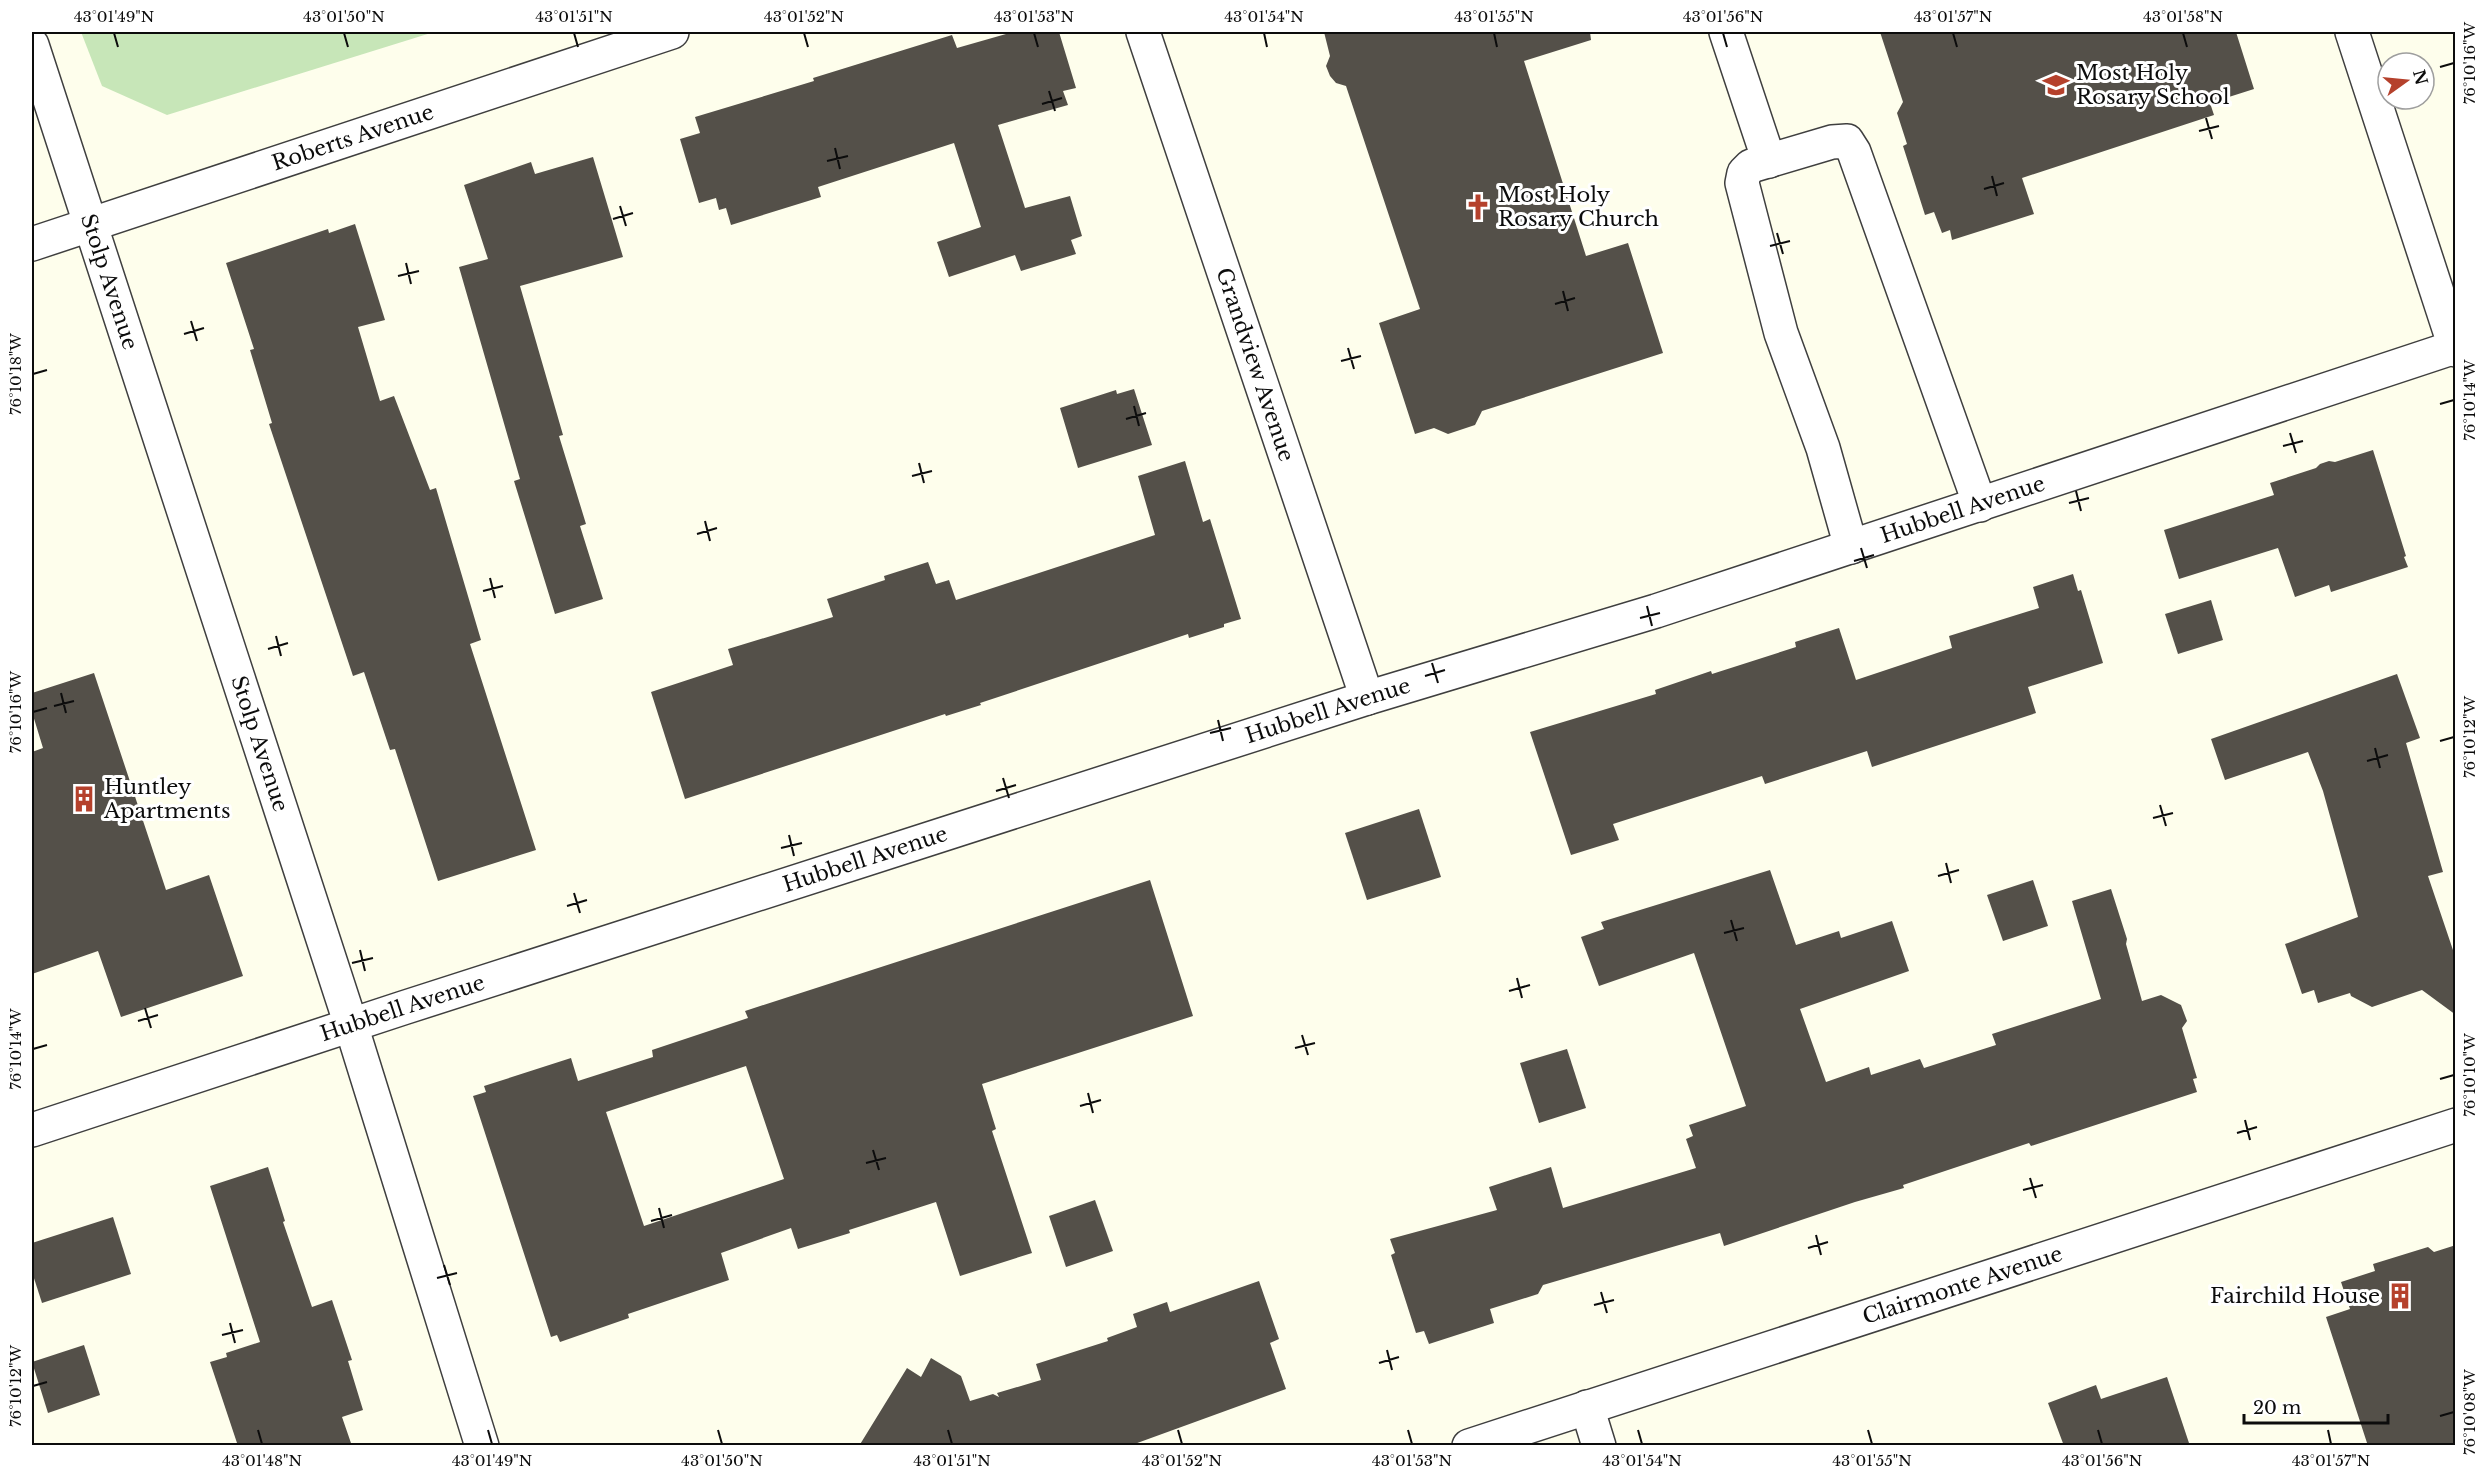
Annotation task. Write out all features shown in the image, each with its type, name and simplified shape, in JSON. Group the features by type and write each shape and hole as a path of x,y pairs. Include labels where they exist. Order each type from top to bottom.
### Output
{"street":[{"name":"Roberts Avenue","path":"32,244 672,32"},
{"name":"Grandview Avenue","path":"1143,32 1367,698"},
{"path":"1726,32 1769,161"},
{"path":"2352,32 2455,349"},
{"name":"Stolp Avenue","path":"32,45 89,226 351,1025 482,1446"},
{"path":"1851,547 1823,448 1781,333 1742,183 1744,174 1751,166 1832,142 1847,141 1854,152 1980,505"},
{"name":"Hubbell Avenue","path":"32,1131 351,1025 1367,698 1656,611 2455,349"},
{"name":"Clairmonte Avenue","path":"1469,1446 2456,1125"},
{"path":"1587,1407 1599,1446"}],"green space":[{"path":"81,32 434,32 167,115 102,86"}],"building":[{"path":"1013,32 1059,32 1076,88 1063,91 1068,105 998,125 1025,208 1070,196 1082,236 1071,240 1076,254 1021,271 1015,255 949,277 937,242 981,227 954,143 818,187 821,197 731,225 726,208 719,210 716,198 699,203 680,139 700,133 695,117 814,81 813,78 952,35 957,48"},
{"path":"1324,32 1590,32 1591,40 1524,61 1586,256 1628,243 1663,353 1482,411 1475,425 1448,434 1434,428 1415,434 1379,323 1420,309 1346,86 1336,83 1326,66 1330,56"},
{"path":"1880,32 2236,32 2254,89 2210,103 2214,115 2022,178 2034,214 1952,240 1950,230 1942,233 1934,212 1925,215 1903,146 1907,144 1897,113 1903,102"},
{"path":"593,157 623,257 520,286 563,435 559,436 586,524 580,526 603,599 555,614 514,481 520,479 459,267 488,259 464,185 531,162 535,174"},
{"path":"355,224 385,320 358,327 380,401 394,396 430,490 436,488 481,640 470,644 536,850 438,881 395,749 390,750 364,672 353,676 269,424 272,423 250,350 254,349 226,263 328,229 329,233"},
{"path":"1134,389 1152,445 1078,468 1060,408 1116,390 1117,394"},
{"path":"2373,450 2408,567 2331,592 2329,585 2295,597 2278,548 2179,579 2164,530 2274,495 2270,483 2316,468 2329,461 2335,462"},
{"path":"1185,461 1203,522 1210,519 1241,619 1224,624 1224,627 1189,638 1188,634 980,703 981,705 946,716 945,714 685,799 651,692 733,665 728,649 833,617 827,599 885,580 884,576 928,562 936,584 949,580 956,600 1155,535 1138,476"},
{"path":"2073,574 2078,591 2081,590 2103,663 2028,687 2036,713 1872,767 1867,751 1765,784 1762,776 1613,824 1619,840 1571,855 1530,732 1656,694 1655,690 1711,671 1712,674 1796,647 1795,642 1839,628 1856,680 1952,648 1949,636 2039,608 2033,587"},
{"path":"2211,600 2223,640 2178,654 2165,614"},
{"path":"94,673 166,890 209,875 243,976 121,1017 98,951 32,974 32,752 43,748 32,712 32,693"},
{"path":"2397,674 2420,738 2406,743 2443,872 2428,876 2456,959 2456,1015 2422,990 2372,1007 2351,996 2350,993 2318,1003 2314,990 2302,994 2285,944 2358,917 2323,791 2308,752 2225,780 2211,739"},
{"path":"1419,809 1441,877 1367,900 1345,833"},
{"path":"1770,870 1796,945 1839,931 1841,938 1892,921 1909,971 1800,1009 1826,1082 1869,1067 1871,1075 1920,1059 1924,1068 1996,1045 1992,1034 2101,999 2072,901 2111,889 2127,939 2126,944 2142,1001 2161,995 2181,1005 2187,1021 2182,1028 2197,1078 2193,1079 2197,1092 2031,1146 2029,1143 1903,1185 1904,1188 1724,1246 1720,1233 1543,1285 1538,1294 1490,1309 1494,1323 1429,1344 1424,1331 1416,1333 1391,1255 1395,1253 1390,1239 1497,1210 1489,1187 1551,1167 1563,1208 1696,1168 1686,1139 1693,1136 1689,1125 1746,1106 1694,953 1599,986 1581,937 1604,929 1601,922"},
{"path":"1150,880 1193,1016 982,1084 996,1129 992,1131 1032,1253 960,1276 936,1202 798,1249 791,1228 721,1253 729,1280 628,1314 629,1318 560,1342 557,1335 551,1337 473,1096 486,1092 484,1086 571,1058 578,1081 653,1057 652,1050 748,1018 745,1011","holes":["746,1066 784,1179 644,1226 606,1112"]},
{"path":"2033,880 2048,926 2003,941 1987,895"},
{"path":"1567,1049 1586,1108 1539,1123 1520,1063"},
{"path":"268,1167 285,1221 283,1222 312,1307 332,1300 352,1360 348,1361 363,1410 342,1417 352,1446 238,1446 210,1362 227,1357 226,1353 260,1342 210,1186"},
{"path":"1095,1200 1113,1251 1066,1267 1049,1216"},
{"path":"113,1217 131,1274 42,1303 32,1272 32,1243"},
{"path":"2456,1245 2456,1446 2368,1446 2326,1317 2350,1309 2341,1282 2375,1271 2373,1264 2428,1247 2434,1252"},
{"path":"1259,1281 1279,1339 1270,1343 1286,1389 1129,1446 859,1446 907,1368 921,1377 931,1358 961,1376 970,1401 993,1394 999,1397 997,1393 1041,1380 1036,1364 1108,1341 1107,1338 1137,1327 1133,1314 1167,1302 1170,1312"},
{"path":"84,1345 100,1395 48,1413 32,1362"},
{"path":"2167,1377 2190,1446 2064,1446 2048,1403 2096,1385 2101,1399"}],"place":[{"name":"Most Holy Rosary School","path":"2056,85"},
{"name":"Most Holy Rosary Church","path":"1478,207"},
{"name":"Huntley Apartments","path":"84,799"},
{"name":"Fairchild House","path":"2400,1296"}]}
